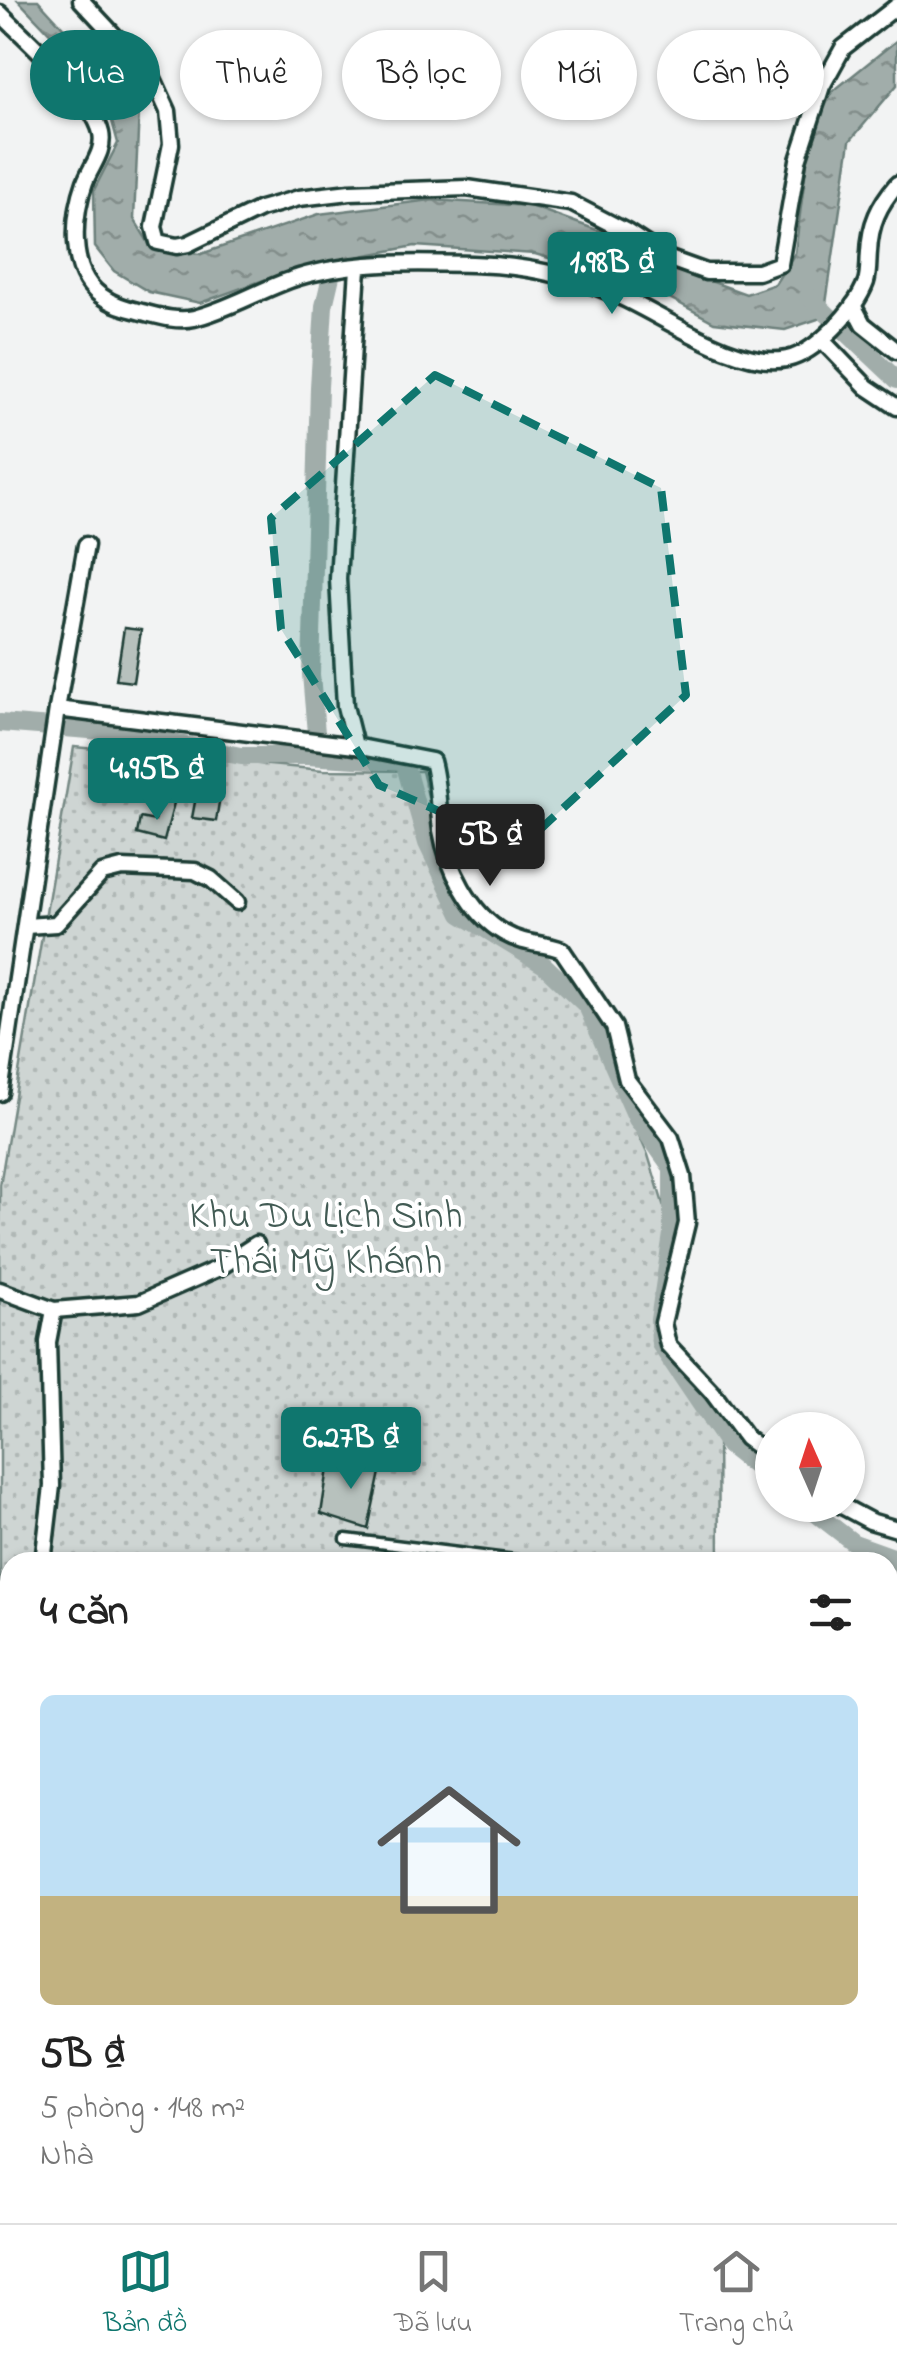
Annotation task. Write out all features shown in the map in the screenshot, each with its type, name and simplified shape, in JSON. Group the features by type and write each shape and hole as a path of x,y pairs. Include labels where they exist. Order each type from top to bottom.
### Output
{"street":[{"path":"81,0 152,76 168,111 171,144 154,227 158,242 188,244 260,208 311,196 467,188 571,203 684,266 726,274 758,272 780,264 798,160 822,86 843,48 897,6"},
{"path":"0,13 84,102 100,128 102,144 80,198 76,238 85,279 99,294 125,308 185,319 314,272 474,264 525,269 609,291 693,336 748,355 787,359 822,339 853,305 866,280 872,223 897,184"},
{"path":"354,268 338,579 345,706 355,746"},
{"path":"853,305 863,324 897,352"},
{"path":"822,339 866,387 897,407"},
{"path":"0,1093 52,741 86,545"},
{"path":"57,710 355,746 432,761 447,852 469,898 488,922 502,932 536,946 562,950 614,1028 626,1080 671,1138 683,1176 687,1222 663,1323 668,1344 755,1445"},
{"path":"26,926 56,924 95,879 110,869 195,870 237,902"},
{"path":"0,1290 54,1310 139,1303 219,1268 256,1244"},
{"path":"44,1552 52,1486 48,1342 54,1310"},
{"path":"865,1518 897,1529"}],"lane":[{"path":"346,1539 450,1552"}],"highlighted area":[{"path":"435,375 661,488 686,695 521,847 379,785 281,629 271,518"}],"green space":[{"name":"Khu Du Lịch Sinh Thái Mỹ Khánh","path":"74,747 323,770 422,771 457,917 571,988 648,1155 667,1217 652,1341 718,1431 719,1552 0,1552 0,1185"}],"water":[{"path":"18,0 38,0 66,30 47,30"},
{"path":"897,40 897,85 850,141 824,317 785,330 714,322 649,287 535,254 415,246 297,268 200,303 149,292 114,271 95,247 94,190 118,143 112,120 139,120 134,219 153,250 201,254 319,214 431,200 530,206 636,244 677,269 746,294 775,284 795,253 807,160 817,123 824,120 824,109 832,92"}],"building":[{"path":"124,628 141,630 133,682 116,680"},
{"path":"198,786 221,790 216,821 192,818"},
{"path":"160,800 174,803 164,841 137,834 140,818 155,821"},
{"path":"329,1462 382,1463 368,1529 321,1514"}],"waterway":[{"path":"0,723 115,732 241,756 307,756 316,733 311,674 319,387 324,306 336,255"},
{"path":"808,296 897,380"},
{"path":"307,756 404,762 427,843 461,914 544,965 587,1006 637,1119 672,1168 672,1234 659,1320 660,1344 729,1446 755,1467"},
{"path":"827,1522 854,1543 879,1552"}]}
